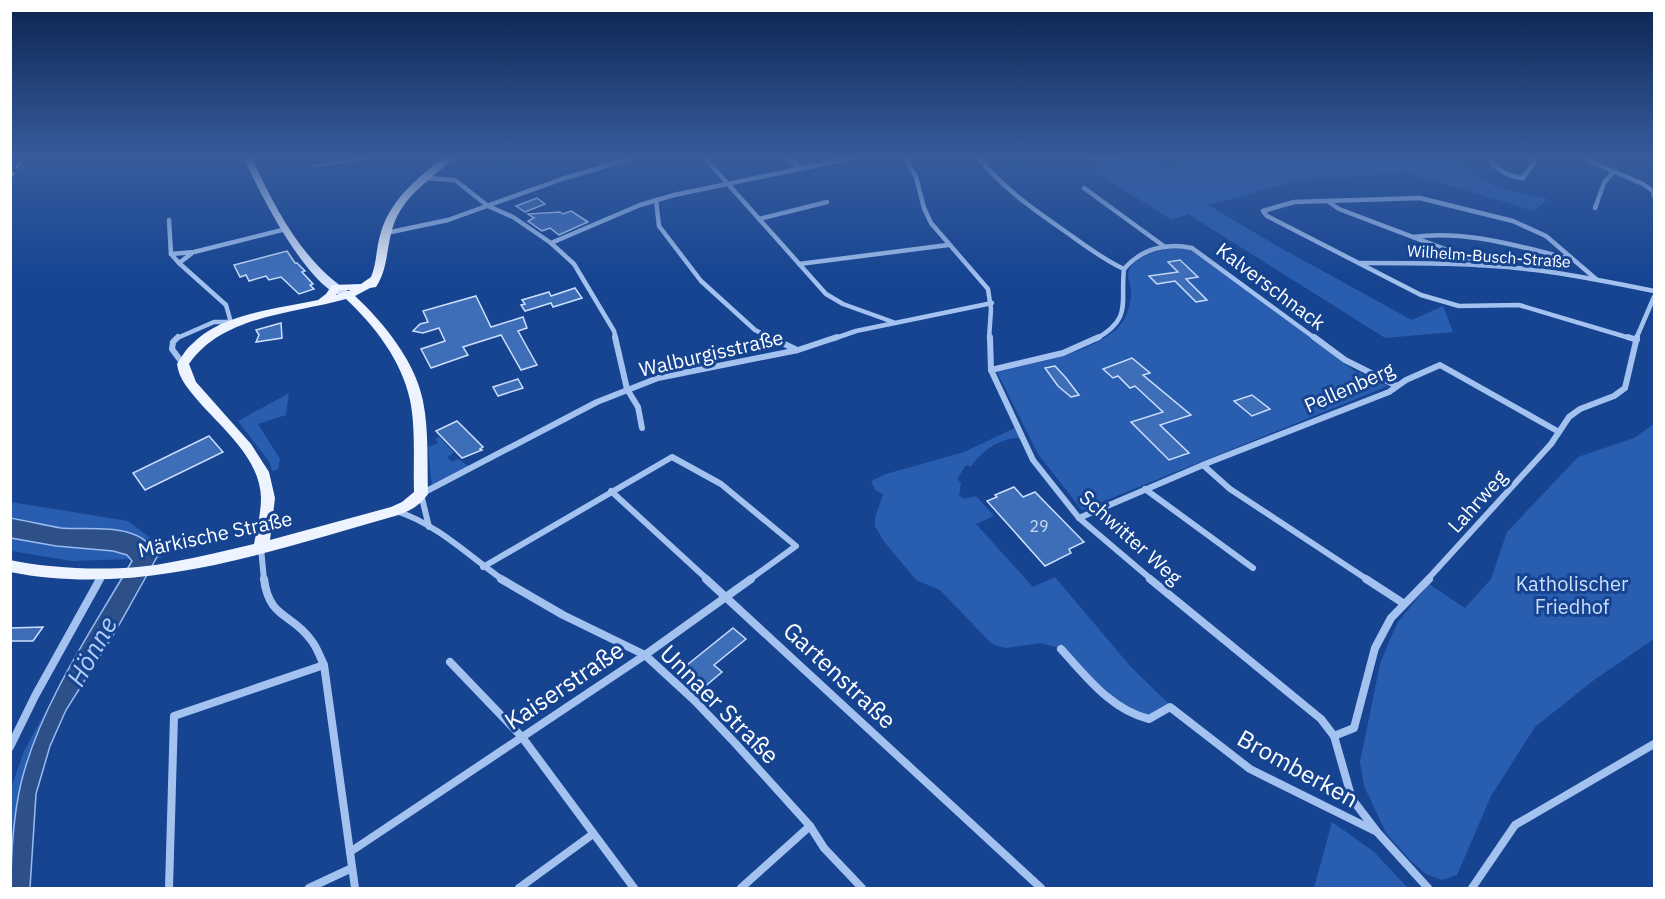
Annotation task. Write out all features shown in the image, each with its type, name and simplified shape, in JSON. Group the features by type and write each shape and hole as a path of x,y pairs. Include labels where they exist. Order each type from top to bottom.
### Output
{"main road":[{"path":"266,198 313,266 328,282 348,295 365,312 398,353 416,397 421,494"},
{"path":"365,312 364,298 380,273 386,233 404,198"},
{"path":"336,287 354,287 377,278"},
{"path":"261,548 269,497 263,473 252,456 194,388 179,361 201,342 234,321 319,304 348,295 377,278"},
{"path":"319,304 330,296 336,287"},
{"path":"319,304 344,303 365,312"},
{"name":"Märkische Straße","path":"10,566 35,571 108,574 170,569 261,548 395,511 408,506 421,494"}],"street":[{"path":"478,198 488,206 513,217 551,243 574,264 614,331 627,389 633,395 640,413 642,428"},
{"path":"386,233 448,220 510,198"},
{"path":"551,243 664,198"},
{"path":"740,198 819,288 833,299 893,322"},
{"path":"923,198 927,214 948,245 985,284 992,303"},
{"path":"991,370 1072,349 1106,332 1122,313 1126,290 1124,269 1109,262 1035,211 1020,198"},
{"path":"1098,198 1165,247"},
{"path":"1382,198 1294,202 1263,211 1267,216 1421,294 1459,306 1519,305 1636,340"},
{"path":"1405,198 1437,201 1513,221 1538,231 1596,279"},
{"path":"1595,208 1599,198"},
{"path":"656,200 659,226 701,281 754,330 798,350"},
{"path":"759,219 827,202"},
{"path":"1329,202 1339,209 1471,259 1480,265"},
{"path":"169,220 171,254 226,305 234,321 215,322 175,339 172,347 179,361"},
{"path":"171,254 194,252 286,229"},
{"path":"1411,238 1440,233 1467,235 1569,258"},
{"path":"799,264 948,245"},
{"name":"Kalverschnack","path":"1124,269 1139,256 1165,247 1184,246 1197,250 1345,360 1397,386"},
{"path":"179,263 194,252"},
{"name":"Wilhelm-Busch-Straße","path":"1357,263 1433,262 1534,270 1596,279 1654,291"},
{"name":"Lahrweg","path":"1334,736 1354,728 1375,648 1383,630 1403,603 1444,564 1551,444 1574,413 1625,388 1636,340 1654,297"},
{"name":"Walburgisstraße","path":"421,494 597,402 658,378 798,350 856,331 893,322 992,303"},
{"name":"Schwitter Weg","path":"992,303 989,353 991,370 1033,460 1078,518 1217,636 1321,719 1334,736 1352,798 1378,833 1428,888"},
{"name":"Pellenberg","path":"1078,518 1203,465 1389,392 1440,365 1559,432"},
{"name":"Kaiserstraße","path":"350,852 645,655 796,546 721,484 675,458 668,458 611,491"},
{"path":"1203,465 1230,489 1403,603"},
{"path":"1145,489 1252,568"},
{"path":"483,567 611,491"},
{"name":"Gartenstraße","path":"611,491 1041,888"},
{"path":"421,494 429,527"},
{"name":"Unnaer Straße","path":"395,511 404,513 429,527 483,567 548,607 645,655 694,700 810,826 824,848 862,888"},
{"path":"261,548 266,594 273,607 311,639 324,665 355,888"},
{"path":"10,747 35,696 108,574"},
{"name":"Bromberken","path":"1061,649 1080,670 1130,713 1149,719 1170,707 1250,770 1378,833"},
{"path":"450,662 522,737 634,888"},
{"path":"169,888 174,716 324,665"},
{"path":"1472,888 1515,825 1654,744"},
{"path":"741,888 810,826"},
{"path":"519,888 593,834"},
{"path":"309,888 352,868"}],"green space":[{"path":"1137,198 1234,198 1208,205 1412,320 1443,306 1453,332 1385,338 1188,214 1172,220"},
{"path":"1491,198 1548,199 1534,211"},
{"path":"1180,247 1195,251 1353,370 1388,386 1082,510 1038,454 997,372 1063,356 1110,335 1123,322 1128,309 1131,294 1128,273 1130,268 1139,259 1152,253"},
{"path":"289,393 286,415 258,424 280,459 278,469 272,471 270,463 238,421"},
{"name":"Katholischer Friedhof","path":"1654,424 1654,639 1594,680 1535,727 1491,796 1457,875 1442,880 1426,874 1386,833 1364,786 1360,762 1380,664 1398,622 1429,584 1465,608 1491,579 1507,532 1578,457 1634,438"},
{"path":"1015,428 1020,438 999,443 980,456 971,467 966,465 957,479 961,483 959,495 964,499 976,496 994,516 976,524 1033,587 1055,577 1130,666 1170,705 1148,717 1119,704 1062,649 1041,643 1006,648 990,642 940,590 916,580 883,540 875,526 875,518 883,494 875,490 871,481 886,474 964,452"},
{"path":"440,437 454,453 447,457 452,462 458,459 470,467 432,487 428,447 438,443 435,439"},
{"path":"11,502 128,521 158,544 161,558 72,561 11,551"},
{"path":"52,700 21,783 11,865 11,788 24,751"},
{"path":"1332,822 1373,851 1408,888 1314,888"}],"water":[{"name":"Hönne","path":"10,518 61,528 128,532 140,537 150,545 157,557 115,632 66,710 50,746 36,794 30,888 11,888 16,809 30,753 54,696 132,561 127,555 113,551 56,546 11,538"}],"building":[{"path":"537,198 545,204 525,212 516,206"},
{"path":"571,211 588,222 559,235 550,228 542,231 528,221 534,218 528,214 560,212 563,214"},
{"path":"287,251 295,263 305,271 302,272 313,284 310,285 314,289 299,294 281,277 269,280 266,276 249,281 246,275 240,277 234,265"},
{"path":"1180,260 1198,277 1186,279 1207,300 1196,302 1175,281 1157,284 1149,276 1178,272 1168,262"},
{"path":"575,288 582,298 553,307 551,303 525,311 521,305 525,304 522,300 549,292 551,296"},
{"path":"476,296 491,327 523,317 527,328 518,331 537,365 521,370 501,335 463,347 468,355 431,368 421,349 445,341 439,328 423,333 413,331 420,324 428,322 423,311"},
{"path":"281,323 282,338 256,342 259,335 256,330"},
{"path":"1132,358 1150,373 1143,375 1191,415 1160,425 1189,453 1169,460 1131,422 1163,412 1135,386 1130,388 1118,376 1113,378 1103,369"},
{"path":"1055,366 1079,395 1071,397 1058,386 1045,368"},
{"path":"518,379 523,388 498,396 493,387"},
{"path":"1252,395 1270,409 1252,416 1234,401"},
{"path":"457,421 483,447 480,449 482,450 462,458 436,431"},
{"path":"209,436 223,452 145,490 133,473"},
{"path":"1014,487 1023,497 1035,492 1084,542 1069,549 1071,553 1045,566 987,501"},
{"path":"43,627 33,641 10,641 10,628"},
{"path":"733,628 746,639 714,665 722,672 703,688 682,669"}]}
